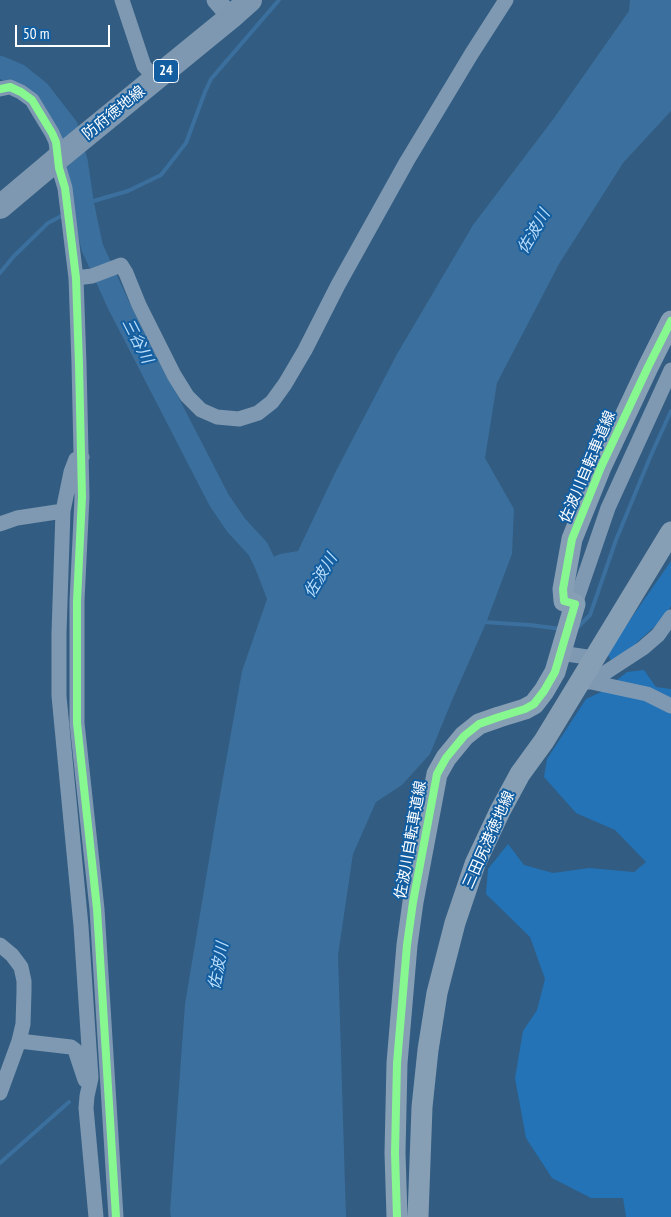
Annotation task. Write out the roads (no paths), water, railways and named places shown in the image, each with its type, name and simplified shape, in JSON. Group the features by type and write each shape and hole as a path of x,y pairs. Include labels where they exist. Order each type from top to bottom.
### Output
{"main road":[{"name":"防府徳地線","path":"0,207 156,79 223,9 250,0"},
{"name":"佐波川自転車道線","path":"397,1217 395,1153 397,1063 413,902 437,774 446,758 464,736 479,724 526,709 534,704 555,672 574,609 564,600 563,589 572,539 601,467 671,321"},
{"name":"三田尻港徳地線","path":"418,1217 422,1107 437,993 455,922 475,864 520,774 585,682 594,658 671,532"}],"street":[{"path":"122,0 144,66 156,79"},
{"path":"76,278 92,276 121,265 126,273 138,306 187,396 201,410 217,417 239,419 258,413 272,402 285,384 407,161 506,0"},
{"path":"0,89 10,87 32,100 56,142 68,150 59,168 65,188 76,278 82,457 77,601 77,723 97,909 116,1217"},
{"path":"574,609 608,508 671,370"},
{"path":"82,457 76,459 71,472 63,512 59,696 81,926 91,1078 86,1108 96,1217"},
{"path":"0,524 17,518 63,512"},
{"path":"585,682 643,648 658,635 671,617"},
{"path":"562,647 594,658"},
{"path":"585,682 647,694 671,706"},
{"path":"0,945 12,955 21,968 24,992 23,1024 19,1041 0,1093"},
{"path":"19,1041 71,1047 75,1050 106,1155 112,1156"}],"water":[{"name":"佐波川","path":"630,0 671,0 671,111 623,163 559,264 497,383 485,458 514,509 512,554 486,623 430,754 402,785 376,802 353,854 338,955 346,1217 171,1217 185,1004 242,671 267,599 254,565 280,554 298,551 335,473 397,354 473,225 554,118 629,11"}],"waterway":[{"path":"71,211 83,204 128,191 161,175 186,143 211,79 279,0"},
{"name":"三谷川","path":"0,67 19,75 39,91 67,127 77,163 92,247 118,304 219,500 236,525 258,549 277,588"},
{"path":"0,273 13,257 48,223 65,214"},
{"path":"577,628 590,615 616,540 671,411"},
{"path":"483,622 561,629"},
{"path":"0,1163 69,1102"}]}
